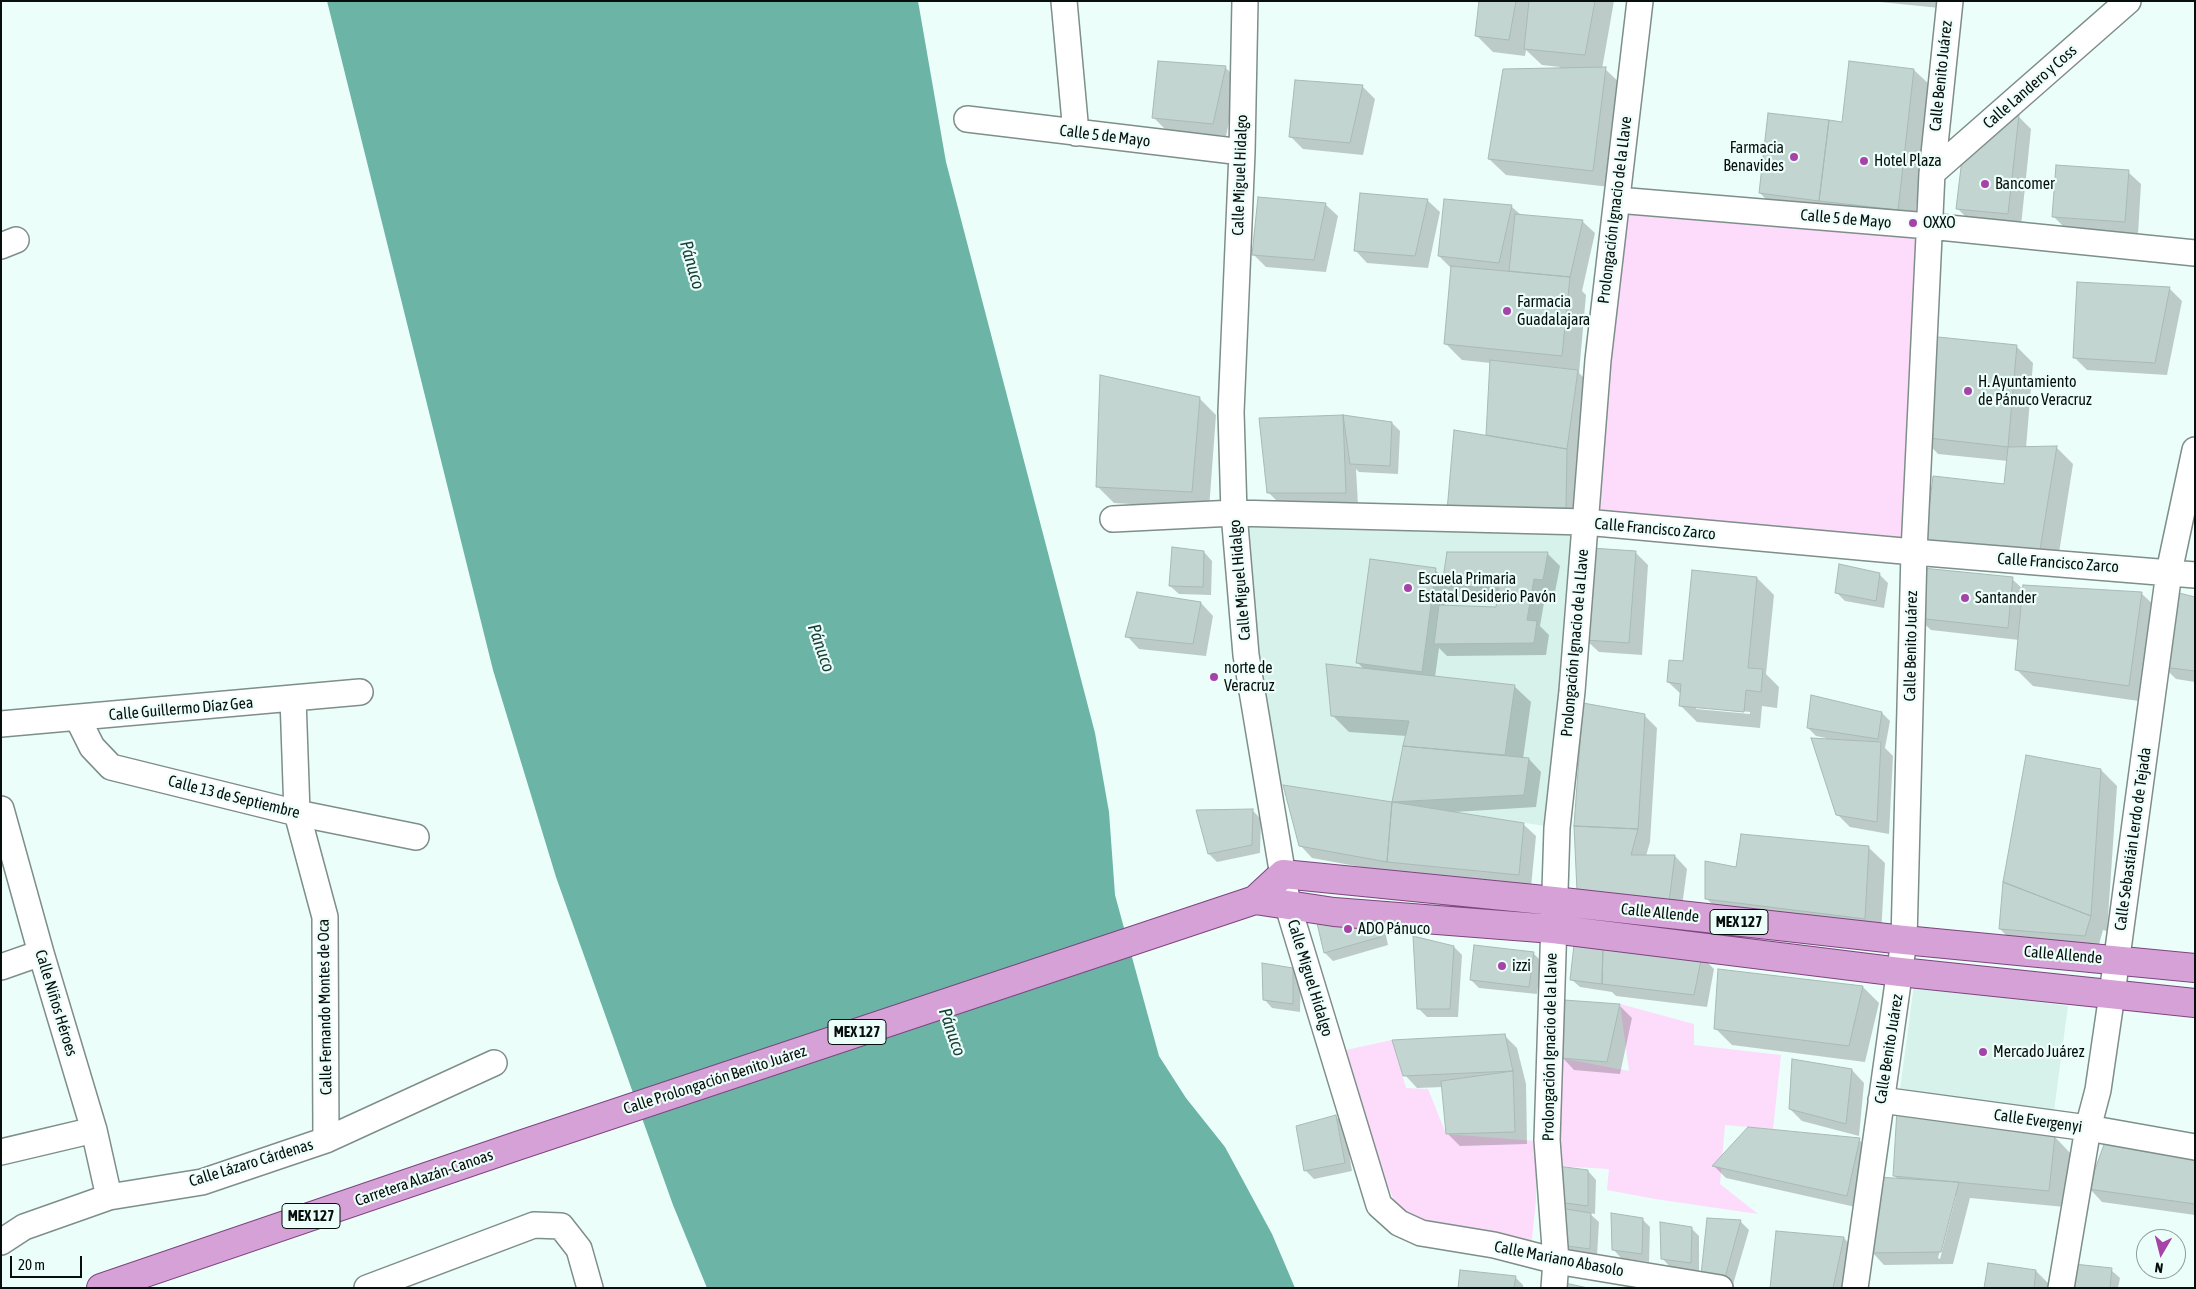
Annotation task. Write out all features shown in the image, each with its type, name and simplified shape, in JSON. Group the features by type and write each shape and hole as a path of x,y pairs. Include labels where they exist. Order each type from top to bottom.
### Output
{"main road":[{"name":"Calle Allende","path":"1194,919 1255,900 1283,874 1554,901 1904,940 2195,968"},
{"name":"Calle Allende","path":"1255,900 1334,912 1553,929 1900,972 2195,1003"},
{"name":"Calle Prolongación Benito Juárez","path":"520,1145 1194,919"},
{"name":"Carretera Alazán-Canoas","path":"101,1288 520,1145"}],"street":[{"path":"1064,1 1076,133"},
{"name":"Calle Miguel Hidalgo","path":"1245,1 1242,152 1230,412 1234,513 1246,655 1288,906 1379,1205 1399,1223"},
{"name":"Prolongación Ignacio de la Llave","path":"1554,1288 1556,1261 1547,1140 1557,828 1572,691 1600,342 1640,1"},
{"name":"Calle Benito Juárez","path":"1855,1288 1904,940 1914,552 1929,226 1932,173 1950,1"},
{"name":"Calle Landero y Coss","path":"1932,173 2128,1"},
{"name":"Calle 5 de Mayo","path":"967,120 1242,152"},
{"name":"Calle 5 de Mayo","path":"1617,200 1929,226 2195,253"},
{"name":"Calle Sebastián Lerdo de Tejada","path":"2061,1288 2088,1128 2098,1090 2170,572 2195,450"},
{"name":"Calle Francisco Zarco","path":"1113,519 1234,513 1585,522 2195,575"},
{"name":"Calle Guillermo Díaz Gea","path":"1,724 78,719 360,692"},
{"name":"Calle Fernando Montes de Oca","path":"293,698 296,813 325,916 326,1140"},
{"name":"Calle 13 de Septiembre","path":"78,719 92,747 111,767 296,813 416,837"},
{"name":"Calle Niños Héroes","path":"1,809 41,953 94,1130 110,1197"},
{"path":"1,967 41,953"},
{"name":"Calle Lázaro Cárdenas","path":"1,1242 24,1227 110,1197 202,1182 326,1140 494,1062"},
{"name":"Calle Evergenyi","path":"1881,1100 2088,1128 2195,1147"},
{"path":"1,1152 94,1130"},
{"name":"Calle Mariano Abasolo","path":"1399,1223 1420,1233 1494,1246 1556,1261 1720,1288"},
{"path":"381,1285 534,1225 561,1226 579,1249 590,1288"}],"shaded area":[{"path":"1617,200 1929,226 1914,552 1585,522"},
{"path":"1230,513 1585,522 1557,828 1265,782"},
{"name":"Mercado Juárez","path":"1914,985 2068,1006 2053,1118 1899,1097"},
{"path":"1620,1004 1694,1024 1694,1045 1781,1055 1773,1129 1725,1125 1720,1184 1758,1214 1607,1190 1609,1169 1557,1166 1561,1058 1629,1071"},
{"path":"1392,1040 1406,1088 1428,1089 1446,1134 1536,1141 1536,1200 1531,1249 1401,1216 1364,1132 1346,1050"}],"water":[{"name":"Pánuco","path":"327,1 918,1 946,162 1095,733 1109,812 1115,895 1159,1056 1186,1098 1225,1147 1272,1234 1295,1288 707,1288 673,1205 556,877 493,670"}],"building":[{"path":"1479,1 1516,1 1509,40 1475,36"},
{"path":"1529,1 1595,1 1585,55 1524,49"},
{"path":"1158,61 1226,66 1213,124 1152,118"},
{"name":"Hotel Plaza","path":"1849,61 1914,69 1898,210 1819,201 1829,120 1842,122"},
{"path":"1606,67 1593,171 1488,159 1503,69"},
{"path":"1295,80 1363,85 1350,143 1289,137"},
{"name":"Farmacia Benavides","path":"1768,113 1829,120 1819,201 1759,193"},
{"name":"Bancomer","path":"2019,115 2008,214 1956,209 1962,159"},
{"path":"2056,165 2129,170 2125,222 2052,217"},
{"path":"1360,193 1428,199 1415,256 1354,251"},
{"path":"1258,197 1326,203 1314,260 1252,255"},
{"path":"1444,199 1512,205 1499,263 1438,256"},
{"path":"1515,214 1583,220 1570,277 1509,271"},
{"name":"Farmacia Guadalajara","path":"1451,266 1570,277 1562,356 1444,344"},
{"path":"2077,282 2170,287 2155,363 2073,358"},
{"name":"H. Ayuntamiento de Pánuco Veracruz","path":"1928,336 2017,345 2008,447 1920,437"},
{"path":"1490,360 1578,370 1567,449 1486,435"},
{"path":"1100,375 1200,397 1192,492 1096,487"},
{"path":"1343,415 1392,422 1390,466 1350,464"},
{"path":"1343,415 1346,493 1267,493 1259,418"},
{"path":"1454,430 1567,449 1566,510 1447,511"},
{"path":"2057,446 2039,556 1925,543 1933,476 2004,484 2008,447"},
{"path":"1172,547 1204,551 1203,587 1169,586"},
{"path":"1591,548 1636,551 1629,643 1585,640"},
{"path":"1447,552 1548,552 1543,580 1534,579 1527,620 1537,621 1534,643 1434,644 1439,605 1496,607 1499,588 1442,585"},
{"path":"1370,559 1436,568 1422,672 1356,663"},
{"path":"1839,564 1880,573 1876,601 1835,593"},
{"name":"Santander","path":"1922,568 2013,577 2008,628 1917,618"},
{"path":"1692,570 1757,577 1748,668 1763,669 1761,692 1746,690 1744,712 1679,706 1681,684 1667,682 1669,660 1683,661"},
{"path":"2023,585 2142,592 2129,686 2015,670"},
{"path":"1137,592 1201,602 1193,644 1125,637"},
{"path":"2179,593 2195,597 2195,671 2162,667"},
{"path":"1326,664 1515,685 1505,755 1403,746 1409,721 1331,716"},
{"path":"1811,695 1882,712 1878,739 1807,728"},
{"path":"1583,703 1645,714 1638,829 1574,826"},
{"path":"1811,738 1881,742 1877,822 1836,815"},
{"path":"1403,746 1529,758 1524,795 1392,802"},
{"path":"2026,755 2101,769 2091,916 2003,882"},
{"path":"1283,785 1392,802 1387,862 1299,846"},
{"path":"1392,802 1524,823 1519,875 1387,862"},
{"path":"1253,809 1252,845 1208,854 1196,810"},
{"path":"1574,826 1638,829 1631,855 1675,855 1669,902 1577,891"},
{"path":"1741,834 1869,846 1865,919 1705,899 1705,861 1736,867"},
{"path":"2003,882 2091,916 2085,936 1999,929"},
{"name":"ADO Pánuco","path":"1316,919 1377,922 1380,937 1324,953"},
{"path":"1413,936 1454,946 1450,1009 1417,1009"},
{"name":"izzi","path":"1474,945 1534,952 1529,987 1470,980"},
{"path":"1574,945 1603,946 1602,984 1570,980"},
{"path":"1603,946 1702,955 1694,995 1602,984"},
{"path":"1262,963 1293,968 1293,1004 1263,1000"},
{"path":"1718,969 1863,986 1849,1046 1714,1029"},
{"path":"1564,1000 1620,1004 1607,1062 1561,1058"},
{"path":"1505,1034 1513,1071 1403,1076 1392,1040"},
{"path":"1792,1059 1852,1069 1846,1124 1789,1109"},
{"path":"1513,1071 1515,1132 1446,1134 1441,1081"},
{"path":"1897,1110 2055,1136 2049,1191 1893,1176"},
{"path":"1336,1115 1345,1163 1304,1171 1296,1126"},
{"path":"1748,1127 1860,1138 1847,1196 1712,1166"},
{"path":"2106,1139 2195,1151 2195,1204 2088,1189"},
{"path":"1557,1166 1588,1170 1588,1206 1558,1202"},
{"path":"1877,1177 1959,1182 1941,1252 1870,1253"},
{"path":"1559,1208 1591,1213 1590,1249 1560,1245"},
{"path":"1611,1213 1643,1218 1642,1254 1612,1250"},
{"path":"1707,1218 1741,1220 1724,1281 1701,1275"},
{"path":"1660,1222 1692,1227 1691,1263 1661,1259"},
{"path":"1776,1231 1844,1237 1833,1288 1770,1288"},
{"path":"1988,1263 2036,1270 2034,1288 1984,1288"},
{"path":"2074,1264 2112,1268 2110,1288 2071,1288"},
{"path":"1460,1270 1516,1276 1514,1288 1458,1288"},
{"path":"1565,1283 1588,1288 1565,1288"}],"place":[{"name":"Farmacia Benavides","path":"1794,157"},
{"name":"Hotel Plaza","path":"1864,161"},
{"name":"Bancomer","path":"1985,184"},
{"name":"OXXO","path":"1913,223"},
{"name":"Farmacia Guadalajara","path":"1507,311"},
{"name":"H. Ayuntamiento de Pánuco Veracruz","path":"1968,391"},
{"name":"Escuela Primaria Estatal Desiderio Pavón","path":"1408,588"},
{"name":"Santander","path":"1965,598"},
{"name":"norte de Veracruz","path":"1214,677"},
{"name":"ADO Pánuco","path":"1348,929"},
{"name":"izzi","path":"1502,966"},
{"name":"Mercado Juárez","path":"1983,1052"}]}
